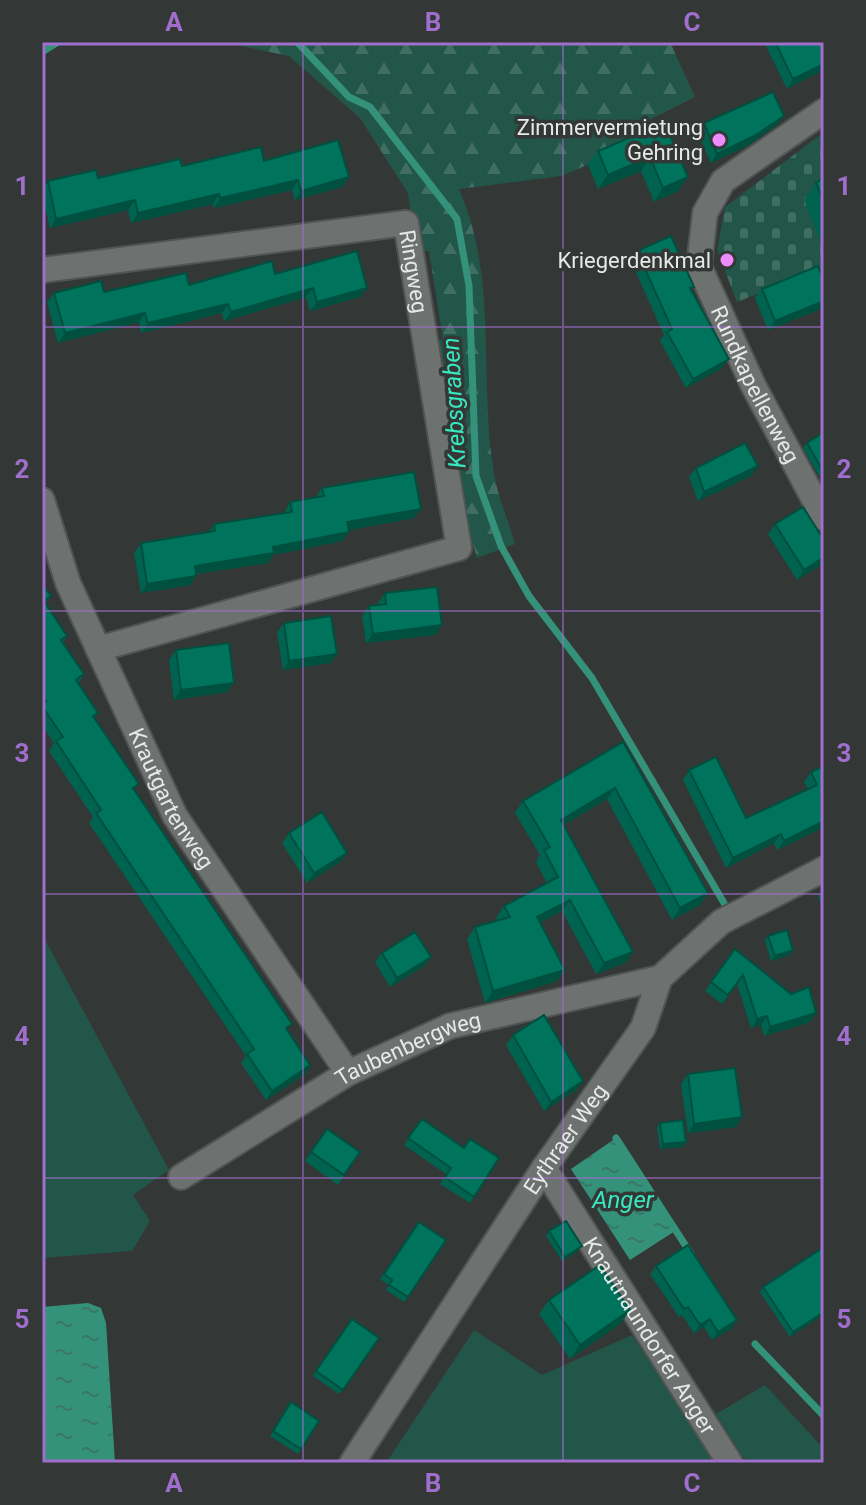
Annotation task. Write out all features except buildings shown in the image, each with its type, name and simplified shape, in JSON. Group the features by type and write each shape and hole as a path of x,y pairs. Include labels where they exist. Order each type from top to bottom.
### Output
{"street":[{"name":"Rundkapellenweg","path":"824,111 723,181 705,213 699,266 753,385 824,518"},
{"name":"Ringweg","path":"42,270 406,223 459,548 98,649"},
{"name":"Krautgartenweg","path":"42,500 68,583 175,816 348,1073"},
{"name":"Eythraer Weg","path":"352,1463 544,1168 643,1028 660,978 721,922 824,869"},
{"name":"Taubenbergweg","path":"181,1177 348,1073 450,1026 660,978"},
{"name":"Knautnaundorfer Anger","path":"544,1168 730,1463"}],"green space":[{"path":"222,42 670,42 695,97 649,120 655,137 561,176 459,189 479,257 489,432 495,477 515,544 477,558 454,479 431,342 443,339 429,251 416,252 408,193 360,118 289,56"},
{"path":"824,132 824,267 737,302 717,250 725,207"},
{"path":"42,934 169,1170 133,1195 150,1221 132,1251 42,1258"},
{"path":"474,1330 542,1375 632,1335 716,1463 386,1463"},
{"path":"765,1385 824,1449 824,1463 747,1463 716,1414"}],"water":[{"name":"Anger","path":"616,1138 675,1231 630,1260 571,1169"},
{"path":"88,1303 101,1308 106,1323 115,1463 42,1463 42,1307"}],"waterway":[{"name":"Krebsgraben","path":"42,52 58,42"},
{"name":"Krebsgraben","path":"297,42 349,97 370,107 457,219 469,286 476,476 501,546 529,596 592,678 724,903"},
{"name":"Krebsgraben","path":"616,1138 691,1254"},
{"name":"Krebsgraben","path":"755,1344 824,1416"}],"place":[{"name":"Zimmervermietung Gehring","path":"719,140"},
{"name":"Kriegerdenkmal","path":"727,260"}]}
